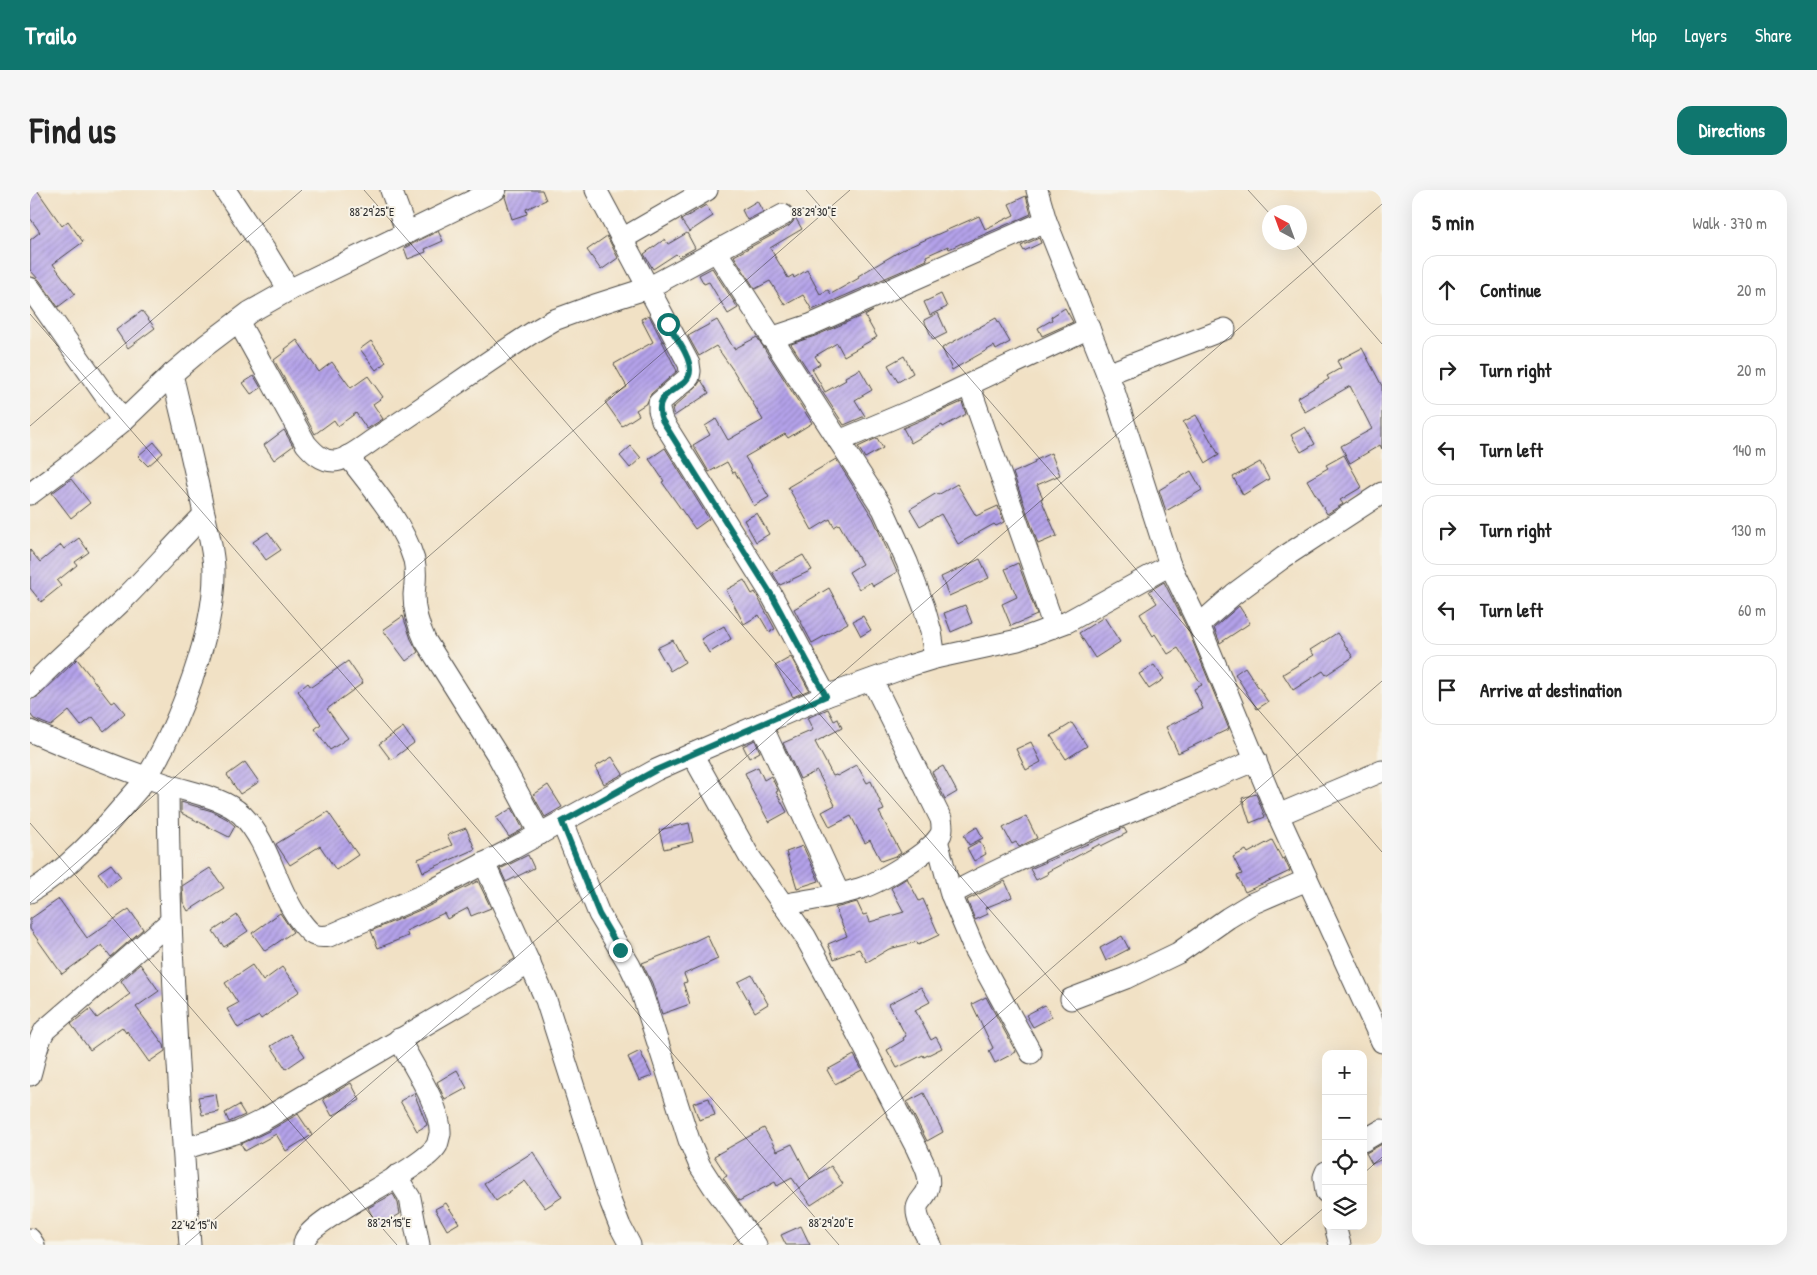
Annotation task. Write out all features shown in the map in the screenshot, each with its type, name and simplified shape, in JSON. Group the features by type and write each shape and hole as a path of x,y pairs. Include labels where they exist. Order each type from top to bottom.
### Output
{"street":[{"path":"224,190 289,290"},
{"path":"391,190 407,233"},
{"path":"30,494 74,461 123,420 172,374 250,312 289,290 495,190"},
{"path":"596,190 684,353 690,371 689,377 659,403 662,420 771,594 826,696"},
{"path":"622,239 706,190"},
{"path":"1038,190 1046,221 1107,374 1170,565 1198,625 1278,815 1382,1042"},
{"path":"238,321 306,444 325,460 336,462 400,423 554,320 648,288 783,215"},
{"path":"771,338 810,325 1046,221"},
{"path":"716,251 883,509 908,562 924,606 935,658"},
{"path":"33,300 123,420"},
{"path":"840,441 969,385 1089,328"},
{"path":"1107,374 1225,329"},
{"path":"30,892 76,858 105,828 148,777 182,704 200,652 213,595 214,570 189,442 172,374"},
{"path":"969,385 1054,627"},
{"path":"348,456 391,514 414,560 417,577 414,596 417,622 425,640 498,756 540,834"},
{"path":"1198,625 1234,594 1284,556 1380,499"},
{"path":"30,688 67,649 130,593 179,539 204,515"},
{"path":"30,731 168,785 232,806 244,817 262,843 282,892 294,912 310,933 320,937 329,936 412,899 484,863 656,770 692,754 826,696 935,658 1018,640 1067,622 1170,565"},
{"path":"783,905 857,890 875,882 901,867 937,840 943,831 942,819 872,680"},
{"path":"761,724 839,894"},
{"path":"692,754 749,856 805,936 926,1170 929,1181 927,1191 918,1206 918,1215 931,1245"},
{"path":"951,894 999,869 1048,847 1256,760"},
{"path":"1278,815 1382,771"},
{"path":"168,785 168,862 190,1245"},
{"path":"562,822 599,914 630,966 640,987 689,1140 700,1166 756,1245"},
{"path":"937,840 951,894 974,950 1031,1054"},
{"path":"484,863 546,1000 611,1203 630,1245"},
{"path":"1071,999 1126,978 1178,954 1251,904 1307,880"},
{"path":"30,1075 38,1042 45,1030 171,921"},
{"path":"183,1149 239,1132 263,1120 530,963"},
{"path":"304,1245 303,1242 308,1234 323,1222 396,1176 428,1154 437,1145 440,1134 439,1120 432,1101 399,1039"},
{"path":"1366,1140 1382,1130"},
{"path":"396,1176 410,1198 419,1245"},
{"path":"1336,1230 1340,1245"},
{"path":"30,1239 34,1245"}],"building":[{"path":"30,190 37,190 62,226 68,221 83,242 53,264 75,294 58,307 30,270 30,240 40,232 30,218"},
{"path":"507,190 542,190 546,200 526,209 527,214 512,219 505,197"},
{"path":"1026,196 1031,214 962,244 949,249 948,246 926,256 927,260 812,310 803,295 785,305 770,281 755,289 734,256 789,226 795,217 802,229 770,248 788,278 793,275 794,278 807,270 820,294 828,290 831,294 902,250 979,216 985,229 1014,215 1009,204"},
{"path":"757,201 763,212 747,220 742,210"},
{"path":"706,205 713,216 689,232 681,220"},
{"path":"438,231 443,241 425,249 426,252 408,259 404,248"},
{"path":"687,233 695,248 679,257 676,254 653,269 644,254 665,239 668,244"},
{"path":"607,236 618,258 601,270 587,250"},
{"path":"1039,238 1041,243 1024,251 1021,246"},
{"path":"712,268 738,308 728,314 709,282 704,284 699,275"},
{"path":"941,294 947,307 930,315 924,302"},
{"path":"1065,308 1073,322 1042,336 1038,328 1052,320 1051,317"},
{"path":"142,311 155,328 128,348 116,330"},
{"path":"873,311 865,316 877,337 844,356 837,343 815,356 820,364 812,369 825,392 846,380 845,377 860,369 872,390 855,400 865,416 844,425 791,344 815,336"},
{"path":"938,313 947,333 933,340 924,320"},
{"path":"649,315 677,371 651,394 647,403 636,410 639,415 622,426 605,402 627,387 614,364 653,342 641,319"},
{"path":"996,318 1010,342 996,350 994,346 952,370 942,348"},
{"path":"717,320 734,349 757,337 812,423 788,438 785,434 745,457 769,497 754,506 735,472 733,473 727,462 709,472 693,445 710,435 705,426 716,419 728,440 763,420 716,346 699,356 688,336"},
{"path":"297,340 319,372 332,362 351,388 368,376 383,397 373,404 383,419 367,429 356,413 338,426 334,420 315,434 274,360"},
{"path":"371,341 386,362 376,370 360,349"},
{"path":"1362,348 1382,386 1382,449 1380,445 1350,463 1341,446 1372,429 1350,386 1305,412 1297,398 1329,379 1327,376 1341,368 1337,361"},
{"path":"904,356 913,373 898,382 888,365"},
{"path":"254,376 261,388 251,394 243,383"},
{"path":"701,380 709,393 674,416 672,409"},
{"path":"962,402 966,414 911,443 903,428"},
{"path":"1196,415 1219,455 1206,463 1183,422"},
{"path":"1305,427 1315,444 1301,452 1291,435"},
{"path":"284,430 293,446 274,460 264,445"},
{"path":"877,438 883,448 865,458 858,447"},
{"path":"154,442 163,453 148,466 138,456"},
{"path":"631,446 641,458 630,468 620,456"},
{"path":"665,448 709,519 695,529 662,482 664,481 649,459"},
{"path":"1051,453 1060,475 1037,485 1057,536 1038,544 1013,473"},
{"path":"1344,455 1362,487 1340,500 1343,504 1327,514 1307,480 1328,468 1326,465"},
{"path":"836,459 873,518 897,572 873,586 871,582 859,589 849,572 862,564 839,524 834,527 830,519 812,530 788,487"},
{"path":"1260,462 1269,479 1243,495 1233,477"},
{"path":"1191,471 1202,490 1166,511 1159,490"},
{"path":"71,479 90,503 71,518 52,493"},
{"path":"957,484 976,516 998,506 1004,522 996,526 994,524 958,544 941,514 920,526 910,509"},
{"path":"757,513 769,534 756,542 744,520"},
{"path":"268,532 281,550 266,560 253,542"},
{"path":"79,538 89,552 75,562 77,565 57,581 61,586 41,602 30,588 30,550 40,562 61,545 64,549"},
{"path":"803,555 812,570 780,585 772,572"},
{"path":"980,559 989,578 949,596 941,577"},
{"path":"1018,563 1037,615 1011,626 1002,604 1017,597 1005,569"},
{"path":"744,580 752,594 755,592 775,629 769,632 759,615 744,624 726,590"},
{"path":"1164,582 1188,630 1229,729 1178,753 1166,727 1203,709 1194,689 1202,685 1178,648 1168,654 1155,634 1153,636 1140,614 1157,603 1149,591"},
{"path":"829,588 848,623 812,643 794,609"},
{"path":"965,605 972,623 951,632 944,613"},
{"path":"1239,606 1250,623 1220,643 1214,628"},
{"path":"403,616 418,652 406,661 383,630"},
{"path":"863,616 871,630 861,636 853,621"},
{"path":"1104,617 1120,642 1095,658 1079,633"},
{"path":"724,626 731,639 709,653 701,639"},
{"path":"1337,633 1353,657 1326,675 1323,671 1293,690 1283,674 1314,655 1310,650"},
{"path":"673,640 685,662 670,671 657,648"},
{"path":"791,657 809,690 793,697 775,666"},
{"path":"77,659 111,703 115,701 125,713 104,731 93,717 81,726 69,711 51,726 34,719 30,714 30,700 39,696"},
{"path":"348,661 363,683 327,709 348,738 330,750 315,729 321,724 298,691 308,683 311,687"},
{"path":"1154,665 1164,679 1149,689 1139,674"},
{"path":"1245,667 1268,702 1257,709 1235,674"},
{"path":"828,709 834,721 838,719 842,728 815,742 833,776 837,776 857,765 867,783 871,781 884,810 879,812 901,853 898,855 881,861 870,840 865,843 851,816 830,827 822,812 835,805 817,771 800,779 783,743 813,730 807,718"},
{"path":"1072,723 1087,746 1066,759 1051,736"},
{"path":"403,727 414,743 391,760 379,744"},
{"path":"755,740 760,752 749,758 743,746"},
{"path":"1031,742 1041,762 1026,770 1016,749"},
{"path":"612,757 623,774 604,784 595,767"},
{"path":"245,762 259,782 240,794 227,775"},
{"path":"943,766 957,792 945,799 932,772"},
{"path":"758,767 764,780 771,776 778,791 776,792 787,812 769,822 750,787 745,773"},
{"path":"548,785 562,807 545,817 533,795"},
{"path":"1256,794 1265,817 1250,823 1242,798"},
{"path":"181,802 212,811 227,819 235,826 229,837 181,813"},
{"path":"512,808 523,829 509,837 496,818"},
{"path":"328,812 358,855 336,870 320,846 290,865 276,844"},
{"path":"1026,816 1037,838 1019,847 1016,842 1012,844 1003,828"},
{"path":"689,823 693,842 664,849 659,830"},
{"path":"977,827 983,838 969,845 964,835"},
{"path":"466,828 475,849 423,872 418,859 452,845 447,835"},
{"path":"1124,828 1127,833 1101,846 1100,844 1047,872 1048,874 1036,880 1030,869"},
{"path":"1272,840 1290,871 1245,892 1237,876 1242,874 1233,857 1246,850 1248,853"},
{"path":"980,841 986,854 974,861 967,848"},
{"path":"803,846 819,881 797,888 786,852"},
{"path":"528,855 534,868 506,882 500,869"},
{"path":"111,864 121,877 108,886 98,873"},
{"path":"210,868 224,888 188,911 183,902 182,886"},
{"path":"907,878 919,901 923,899 939,935 918,945 917,942 889,949 867,962 859,949 834,959 828,944 847,936 835,908 857,902 863,915 867,914 870,922 904,912 891,888"},
{"path":"478,881 491,908 471,916 468,908 447,919 444,913 406,931 408,936 378,948 371,931 427,907"},
{"path":"1005,881 1012,897 985,908 988,914 975,920 967,900"},
{"path":"59,899 87,938 129,909 143,929 111,957 102,945 62,974 30,929 30,919"},
{"path":"280,913 293,932 265,951 252,933"},
{"path":"237,915 248,931 224,947 213,931"},
{"path":"707,935 718,959 684,974 687,982 683,983 690,1004 662,1014 652,983 642,963 681,948"},
{"path":"1122,936 1129,949 1106,961 1100,948"},
{"path":"140,964 159,991 136,1007 164,1045 165,1051 149,1062 127,1031 126,1033 122,1027 90,1050 71,1024 90,1009 97,1018 130,994 121,981"},
{"path":"252,965 263,981 282,967 300,991 261,1019 259,1016 238,1028 227,1009 238,1003 225,983"},
{"path":"752,975 768,1004 755,1012 738,982"},
{"path":"921,987 930,1002 915,1010 931,1040 936,1037 942,1048 897,1068 887,1050 904,1040 903,1038 906,1036 889,1004"},
{"path":"986,997 1016,1052 995,1063 989,1051 993,1048 972,1004"},
{"path":"1045,1005 1052,1017 1033,1027 1026,1015"},
{"path":"290,1034 305,1056 286,1069 271,1046"},
{"path":"640,1051 652,1076 639,1081 628,1057"},
{"path":"854,1055 862,1070 835,1084 827,1070"},
{"path":"457,1070 467,1088 445,1100 437,1082"},
{"path":"351,1083 360,1100 332,1116 323,1099"},
{"path":"414,1093 427,1125 417,1131 400,1101"},
{"path":"924,1093 943,1132 927,1141 907,1102"},
{"path":"216,1094 219,1112 202,1115 198,1097"},
{"path":"709,1098 715,1115 699,1120 693,1103"},
{"path":"239,1105 245,1115 229,1122 225,1113"},
{"path":"298,1114 312,1135 286,1151 276,1134 245,1151 241,1144 269,1131"},
{"path":"764,1128 777,1151 792,1144 810,1179 831,1166 843,1184 811,1205 792,1178 777,1186 775,1182 739,1201 723,1178 727,1176 714,1156"},
{"path":"1382,1144 1382,1159 1372,1164 1367,1152"},
{"path":"533,1152 562,1197 545,1208 525,1181 496,1201 484,1183"},
{"path":"393,1194 398,1203 400,1214 378,1227 368,1208"},
{"path":"446,1203 459,1223 447,1230 435,1209"},
{"path":"801,1226 810,1245 786,1245 781,1235"}],"route":[{"path":"620,950 599,914 562,822 656,770 826,696 771,594 701,479 662,420 659,403 689,377 690,371 684,353 668,324"}]}
